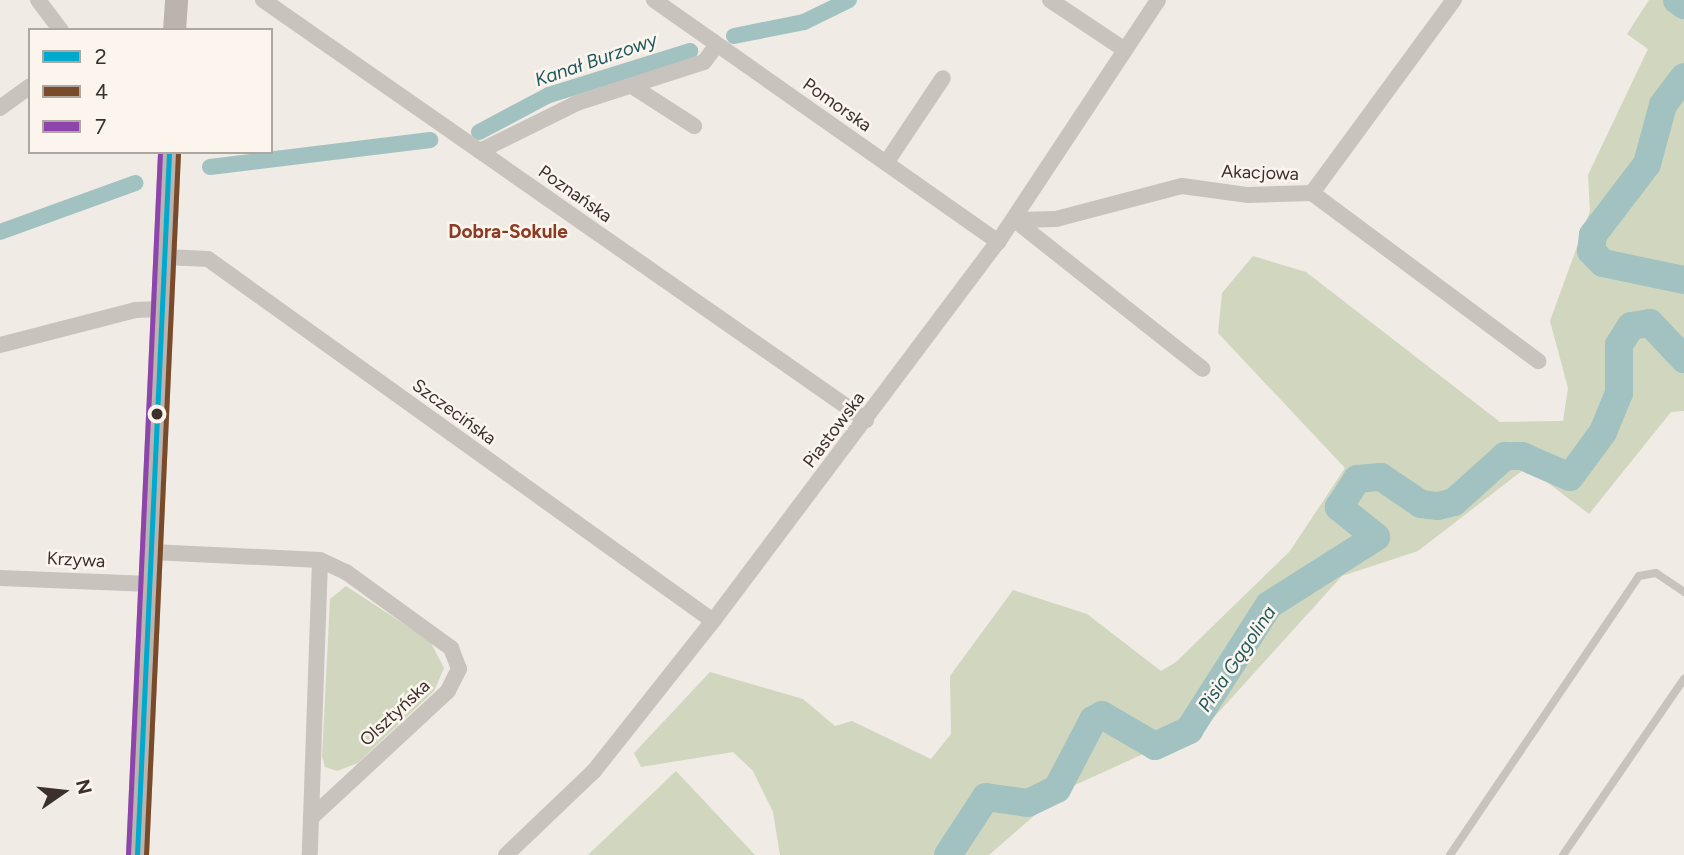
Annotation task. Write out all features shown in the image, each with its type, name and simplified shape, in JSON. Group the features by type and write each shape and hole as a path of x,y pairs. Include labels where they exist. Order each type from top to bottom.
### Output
{"street":[{"path":"37,0 59,28"},
{"path":"174,28 176,0"},
{"name":"Poznańska","path":"263,0 866,420"},
{"name":"Pomorska","path":"654,0 998,242"},
{"path":"674,15 684,0"},
{"path":"1050,0 1125,50"},
{"name":"Piastowska","path":"506,855 594,771 713,621 1014,220 1157,0"},
{"name":"Akacjowa","path":"1014,220 1056,219 1182,186 1238,195 1312,193 1454,0"},
{"path":"480,151 549,115 704,62 717,45"},
{"path":"886,163 943,78"},
{"path":"632,86 694,127"},
{"path":"0,108 28,87"},
{"path":"137,855 169,154"},
{"path":"1312,193 1538,362"},
{"path":"1014,220 1203,369"},
{"name":"Szczecińska","path":"165,257 208,259 713,621"},
{"path":"0,345 124,312 162,309"},
{"name":"Olsztyńska","path":"152,552 320,560 346,572 451,648 459,669 447,691 311,818"},
{"path":"310,855 320,560"},
{"name":"Krzywa","path":"0,578 150,584"}],"lane":[{"path":"1450,855 1639,576 1656,573 1684,592"},
{"path":"1563,855 1684,678"}],"green space":[{"path":"1649,0 1684,0 1684,411 1671,412 1589,514 1527,467 1418,551 1342,576 1207,725 1064,790 989,855 780,855 773,812 753,771 733,752 641,767 634,753 710,672 803,699 835,726 852,721 931,759 951,734 950,676 1013,590 1087,614 1161,671 1176,662 1290,551 1345,468 1218,333 1222,293 1253,256 1306,272 1500,422 1563,421 1568,388 1550,321 1590,211 1588,175 1648,49 1627,34"},
{"path":"346,586 430,641 444,668 434,691 358,763 337,771 325,767 322,756 330,599"},
{"path":"676,771 755,855 588,855"}],"water":[{"path":"994,796 953,855 943,855 979,797"}],"waterway":[{"name":"Kanał Burzowy","path":"734,36 804,22 849,0"},
{"name":"Pisia Gągolina","path":"1677,0 1684,5"},
{"name":"Kanał Burzowy","path":"479,132 549,95 690,51"},
{"name":"Pisia Gągolina","path":"1684,77 1663,105 1647,164 1593,235 1591,251 1603,263 1684,280"},
{"name":"Kanał Burzowy","path":"210,167 430,140"},
{"name":"Kanał Burzowy","path":"0,232 135,183"},
{"name":"Pisia Gągolina","path":"948,855 986,797 1028,803 1057,789 1093,720 1102,715 1155,746 1189,730 1269,605 1376,537 1339,507 1357,479 1381,477 1421,504 1438,506 1454,502 1505,456 1522,456 1570,477 1603,432 1619,393 1619,345 1631,326 1650,323 1684,359"}],"transit line":[{"name":"7","path":"128,855 160,154"},
{"name":"2","path":"137,855 169,154"},
{"name":"4","path":"146,855 178,154"}],"district":[{"name":"Dobra-Sokule","path":"508,232"}]}
